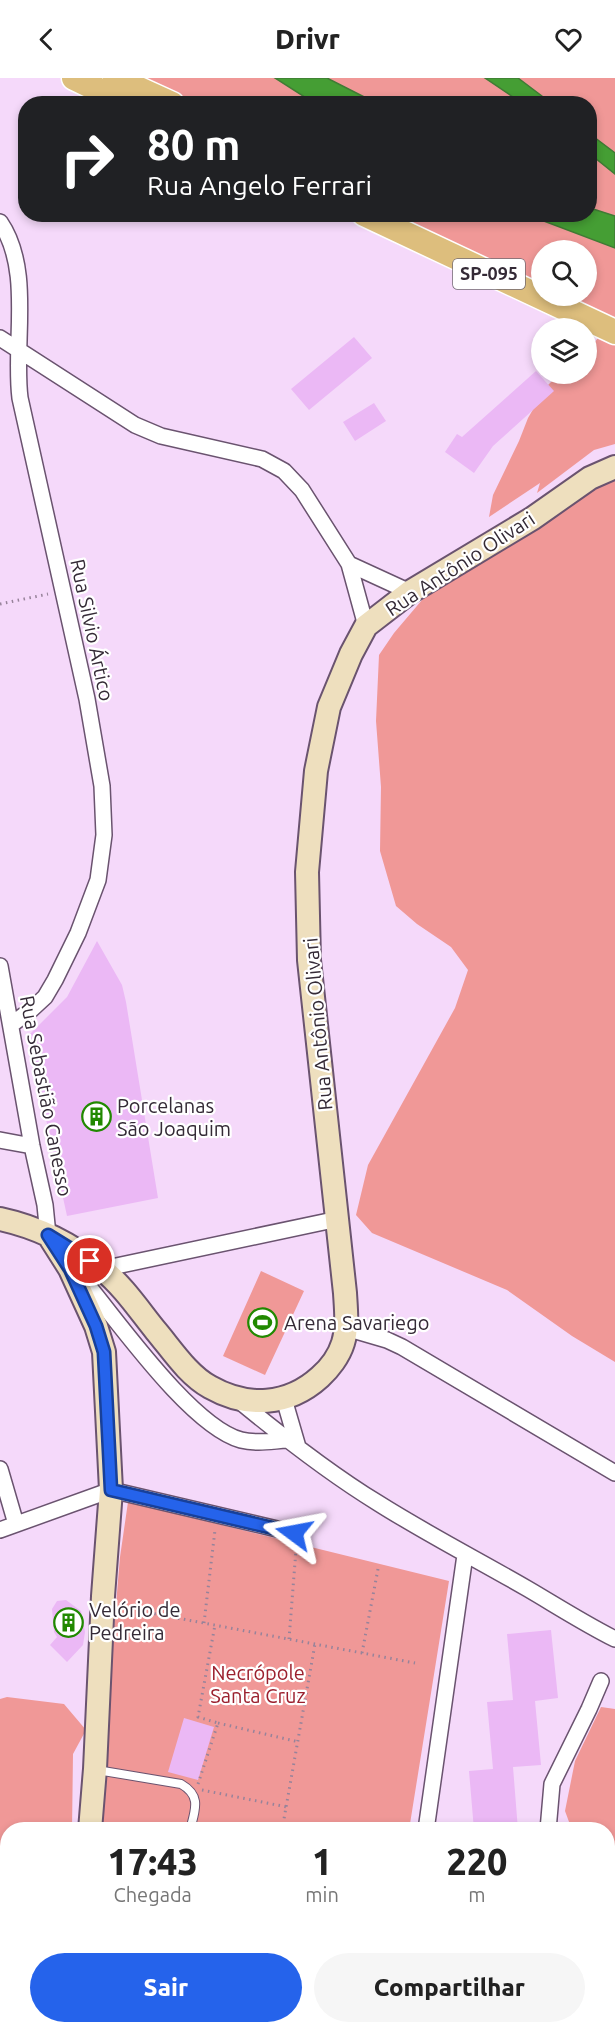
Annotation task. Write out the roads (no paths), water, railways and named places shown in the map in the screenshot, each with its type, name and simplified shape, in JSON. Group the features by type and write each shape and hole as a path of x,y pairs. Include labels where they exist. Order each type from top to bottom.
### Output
{"main road":[{"path":"74,78 111,96"},
{"path":"115,78 154,96"},
{"name":"SP-095","path":"381,222 615,332"},
{"name":"SP-095","path":"419,222 531,277"},
{"path":"590,306 615,318"}],"street":[{"name":"Rua Silvio Ártico","path":"0,222 7,232 18,269 17,376 20,398 87,699 100,775 104,835 98,880 78,933 45,997 11,1025"},
{"path":"0,338 135,425 161,436 262,459 284,471 302,490 349,564 366,626"},
{"name":"Rua Antônio Olivari","path":"0,1219 48,1235 102,1269 126,1293 186,1367 208,1386 236,1399 264,1401 284,1399 307,1389 328,1370 342,1345 346,1328 345,1293 309,960 307,872 316,771 329,707 351,654 366,626 410,592 533,518 590,478 615,467"},
{"path":"349,564 410,592"},
{"name":"Rua Sebastião Canesso","path":"0,966 32,1146 45,1205 48,1235"},
{"path":"0,1140 32,1146"},
{"path":"102,1269 338,1219"},
{"path":"48,1235 70,1269 96,1326 104,1352 111,1490 91,1822"},
{"path":"70,1269 90,1288 151,1365 196,1411 222,1431 239,1439 259,1443 292,1443"},
{"path":"346,1328 387,1340 402,1347 615,1473"},
{"path":"236,1399 292,1443 378,1503 577,1620 615,1639"},
{"path":"284,1399 292,1443"},
{"path":"0,1469 16,1524"},
{"path":"0,1530 111,1490 294,1533"},
{"path":"427,1822 465,1555"},
{"path":"549,1822 552,1784 601,1681"}],"lane":[{"path":"95,1769 181,1784 195,1796 196,1806 192,1822"}],"place":[{"name":"Porcelanas São Joaquim","path":"96,1117"},
{"name":"Arena Savariego","path":"263,1323"},
{"name":"Velório de Pedreira","path":"68,1622"}],"park label":[{"name":"Necrópole Santa Cruz","path":"258,1684"}]}
